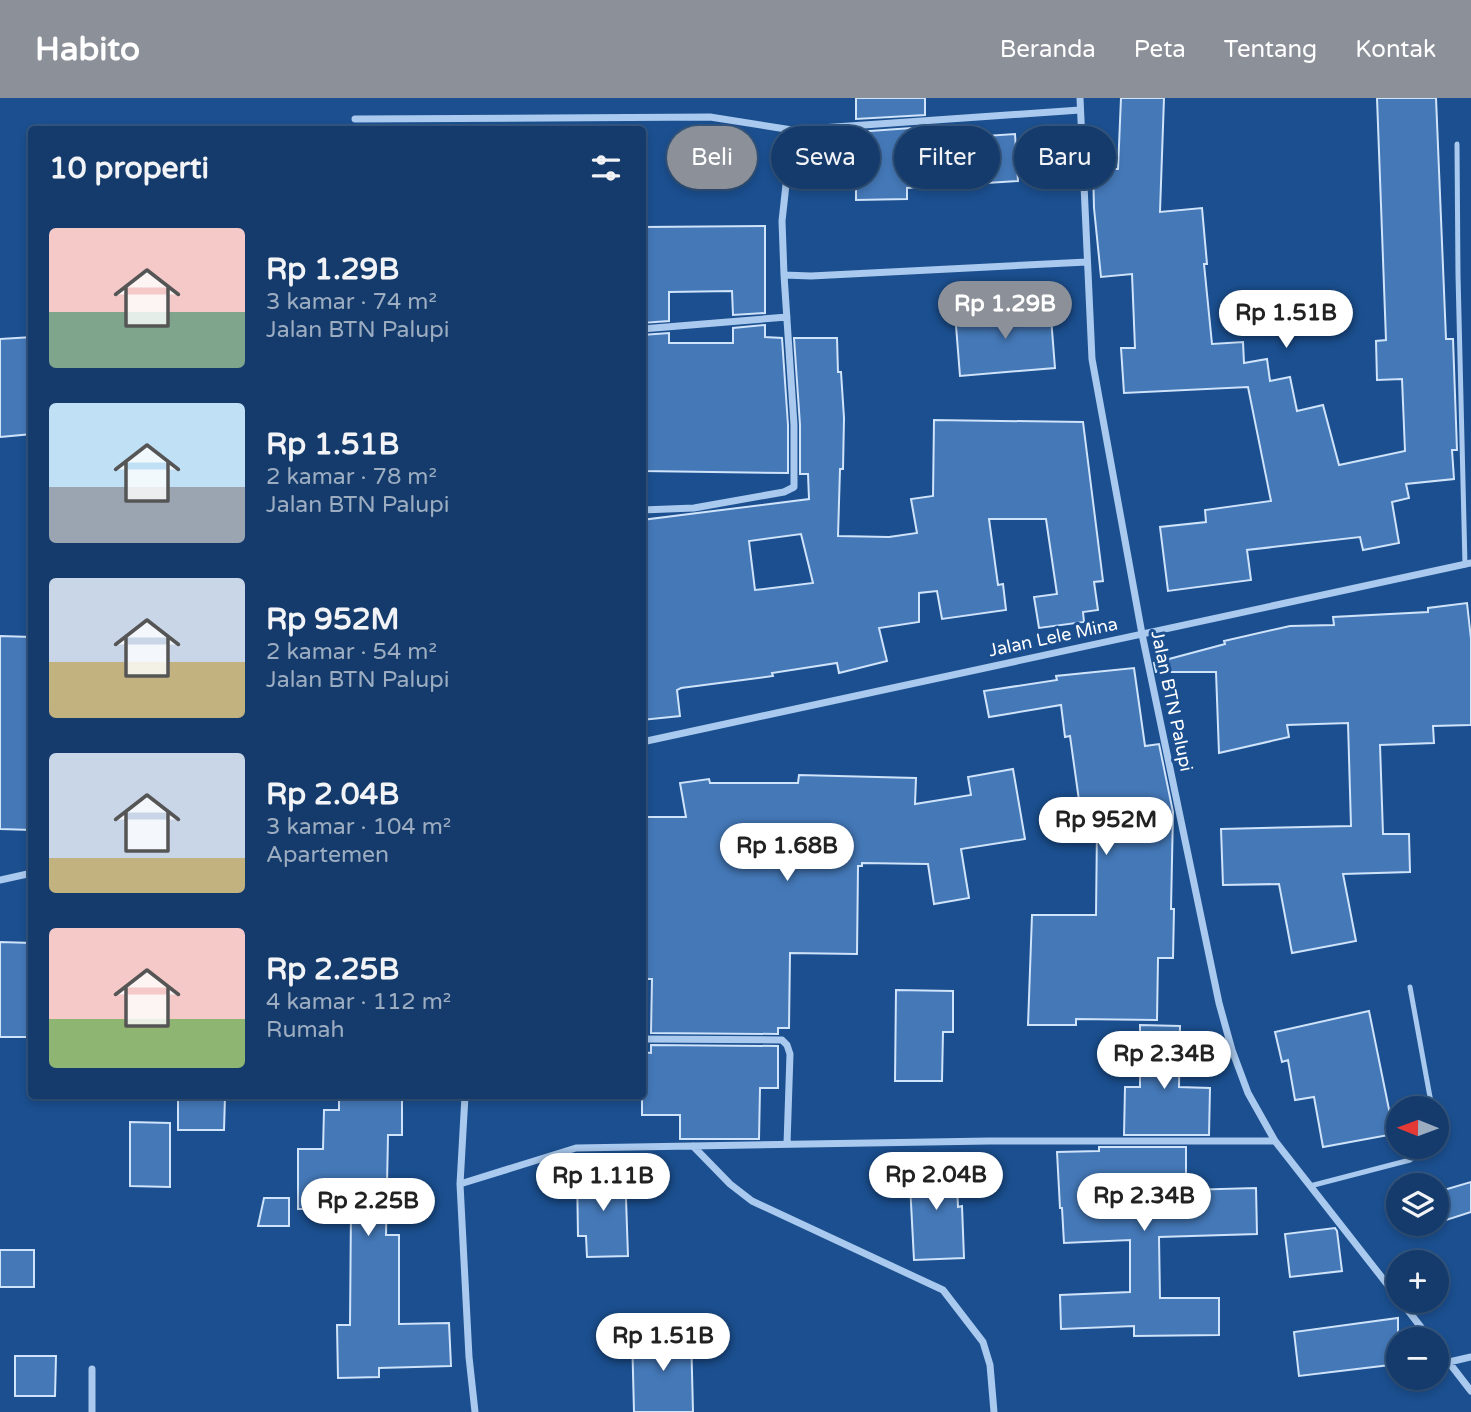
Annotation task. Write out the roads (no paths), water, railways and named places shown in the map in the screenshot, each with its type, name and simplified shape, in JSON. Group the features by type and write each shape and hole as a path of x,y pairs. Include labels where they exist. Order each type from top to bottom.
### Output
{"street":[{"name":"Jalan BTN Palupi","path":"1080,98 1092,359 1142,634 1231,1050 1248,1093 1275,1141 1386,1282"},
{"path":"850,126 1080,110"},
{"path":"355,119 710,117 771,127"},
{"path":"646,510 694,508 784,492 794,487 794,425 782,222 786,189"},
{"path":"784,275 810,276 1087,262"},
{"path":"646,329 787,317"},
{"name":"Jalan Lele Mina","path":"646,741 1468,564"},
{"path":"0,880 28,874"},
{"path":"646,1039 782,1040 790,1054 787,1144"},
{"path":"465,1099 460,1184 469,1357 475,1412"},
{"path":"460,1184 576,1148 1131,1140 1275,1141"},
{"path":"693,1146 730,1184 752,1201 943,1290 983,1342 990,1365 994,1412"},
{"name":"Jalan BTN Palupi","path":"1410,1313 1421,1327"},
{"path":"1471,1357 1449,1362 1471,1391"},
{"path":"92,1369 92,1412"}],"lane":[{"path":"1457,144 1458,275 1468,564"},
{"path":"1410,987 1430,1096"},
{"path":"1310,1185 1411,1159"}]}
